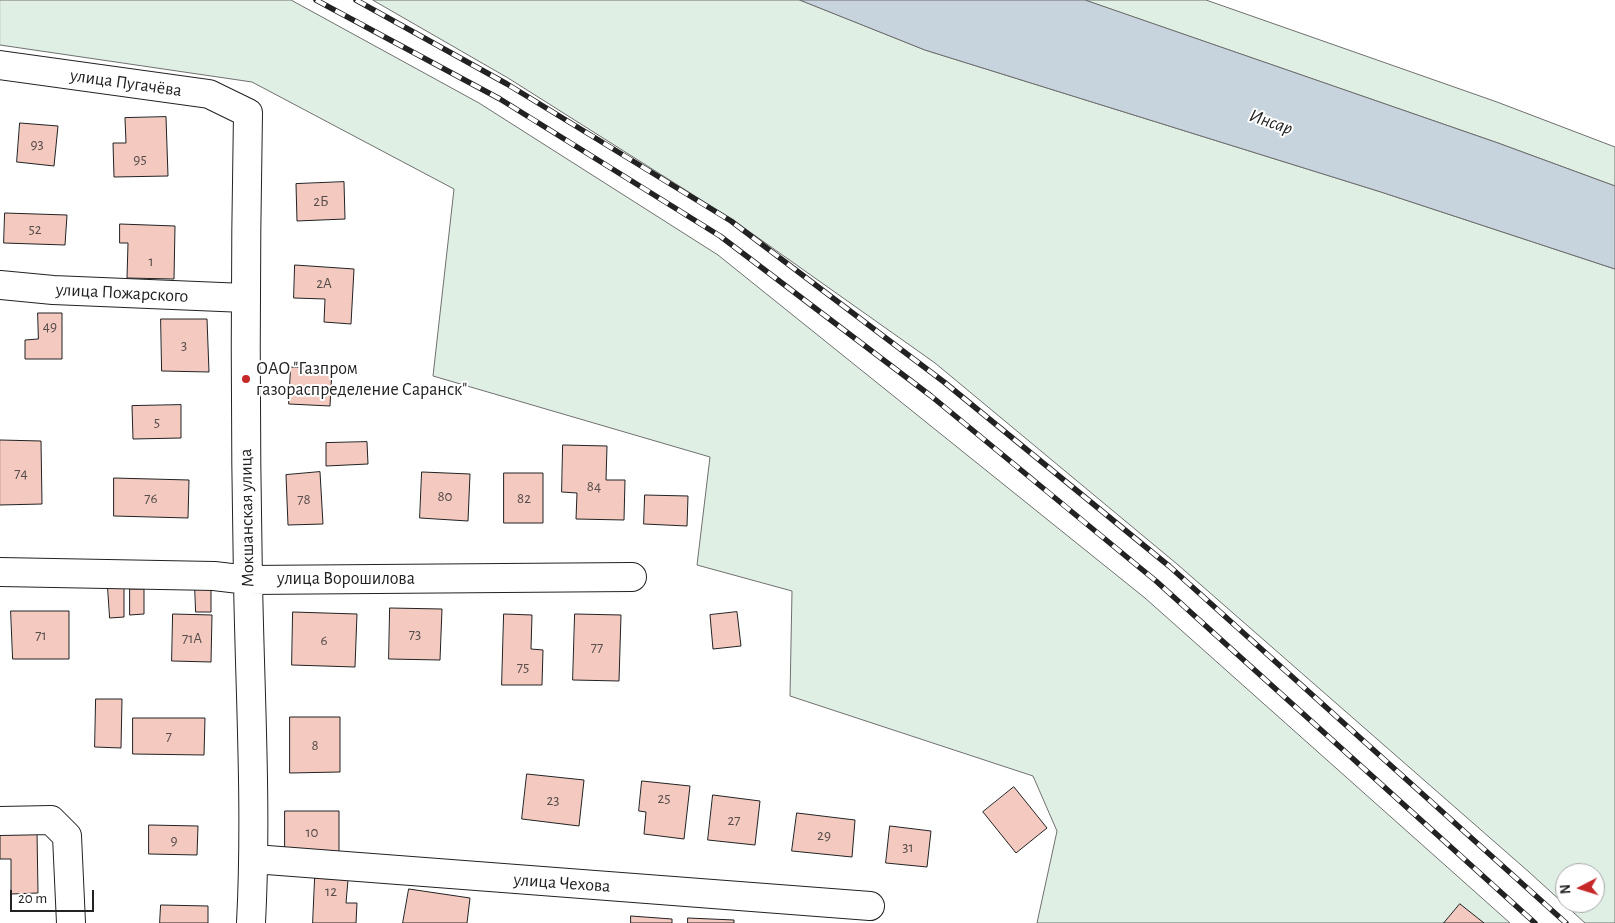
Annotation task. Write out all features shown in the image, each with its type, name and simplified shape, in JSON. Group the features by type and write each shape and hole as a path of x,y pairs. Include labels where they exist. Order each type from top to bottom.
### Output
{"street":[{"name":"улица Пугачёва","path":"0,65 209,94 248,113"},
{"name":"Мокшанская улица","path":"248,113 245,298 248,580 254,860 252,923"},
{"name":"улица Пожарского","path":"0,285 53,290 245,298"},
{"name":"улица Ворошилова","path":"0,572 214,576 248,580 632,577"},
{"path":"0,821 51,820 67,836 71,923"},
{"name":"улица Чехова","path":"254,860 870,906"}],"green space":[{"path":"0,0 291,0 479,103 718,255 1145,598 1510,923 1037,923 1057,831 1033,776 790,696 792,591 697,565 710,457 433,376 454,189 252,82 0,45"},
{"path":"373,0 800,0 925,50 1381,192 1615,269 1615,923 1585,923 1574,913 1605,913 1605,863 1555,863 1555,896 1177,564 935,363 733,220 508,78"},
{"path":"1085,0 1206,0 1497,102 1615,147 1615,186 1498,143"}],"water":[{"name":"Инсар","path":"800,0 1085,0 1498,143 1615,186 1615,269 1381,192 925,50"}],"building":[{"path":"166,117 168,176 114,177 113,143 126,143 125,118"},
{"path":"20,123 58,126 54,166 17,162"},
{"path":"344,182 345,219 297,221 296,184"},
{"path":"5,213 67,215 65,245 4,243"},
{"path":"120,224 175,226 174,279 127,278 128,243 120,243"},
{"path":"295,265 354,269 351,324 324,322 325,299 294,298"},
{"path":"38,313 62,313 62,359 25,359 25,340 38,339"},
{"path":"161,319 207,319 209,372 162,371"},
{"path":"291,367 332,370 330,406 289,404"},
{"path":"181,405 181,438 133,439 132,406"},
{"path":"0,440 41,441 42,504 0,505"},
{"path":"367,442 368,464 326,466 326,443"},
{"path":"563,445 607,446 606,480 625,480 624,520 576,519 577,493 562,492"},
{"path":"320,472 323,524 288,525 286,475"},
{"path":"422,472 470,474 468,521 420,518"},
{"path":"504,473 543,473 543,523 504,523"},
{"path":"114,478 189,480 188,518 114,516"},
{"path":"645,495 688,496 687,526 644,524"},
{"path":"195,586 211,586 211,612 196,612"},
{"path":"108,588 124,588 124,617 110,618"},
{"path":"130,589 144,589 144,614 130,615"},
{"path":"390,608 442,609 440,660 389,659"},
{"path":"11,611 69,611 69,659 13,659"},
{"path":"293,612 357,614 355,667 292,665"},
{"path":"737,612 741,646 713,649 710,615"},
{"path":"173,614 212,615 211,662 172,661"},
{"path":"504,614 532,615 531,649 543,650 542,685 502,685"},
{"path":"575,614 621,615 619,681 573,680"},
{"path":"96,699 122,699 121,748 95,747"},
{"path":"290,717 340,717 340,772 290,773"},
{"path":"133,718 205,718 204,755 133,754"},
{"path":"527,774 584,780 579,826 522,819"},
{"path":"642,781 690,786 684,839 644,834 646,812 639,811"},
{"path":"1014,787 1047,828 1016,853 983,812"},
{"path":"713,795 760,801 755,845 708,840"},
{"path":"285,811 339,811 339,852 285,853"},
{"path":"797,813 855,820 852,857 792,851"},
{"path":"149,825 198,826 197,855 149,854"},
{"path":"890,826 931,831 927,867 886,863"},
{"path":"37,831 38,893 11,894 11,859 0,859 0,832"},
{"path":"315,878 348,880 346,903 357,903 356,923 313,923"},
{"path":"409,889 470,898 467,923 403,923"},
{"path":"1460,904 1484,923 1444,923"},
{"path":"161,905 208,906 208,923 160,923"},
{"path":"631,916 672,919 672,923 631,923"},
{"path":"688,918 734,920 734,923 688,923"}],"railway":[{"path":"316,0 500,99 720,236 931,396 1156,581 1535,923"},
{"path":"356,0 507,84 731,221 944,382 1169,566 1566,923"}],"place":[{"name":"ОАО \"Газпром газораспределение Саранск\"","path":"246,379"}]}
